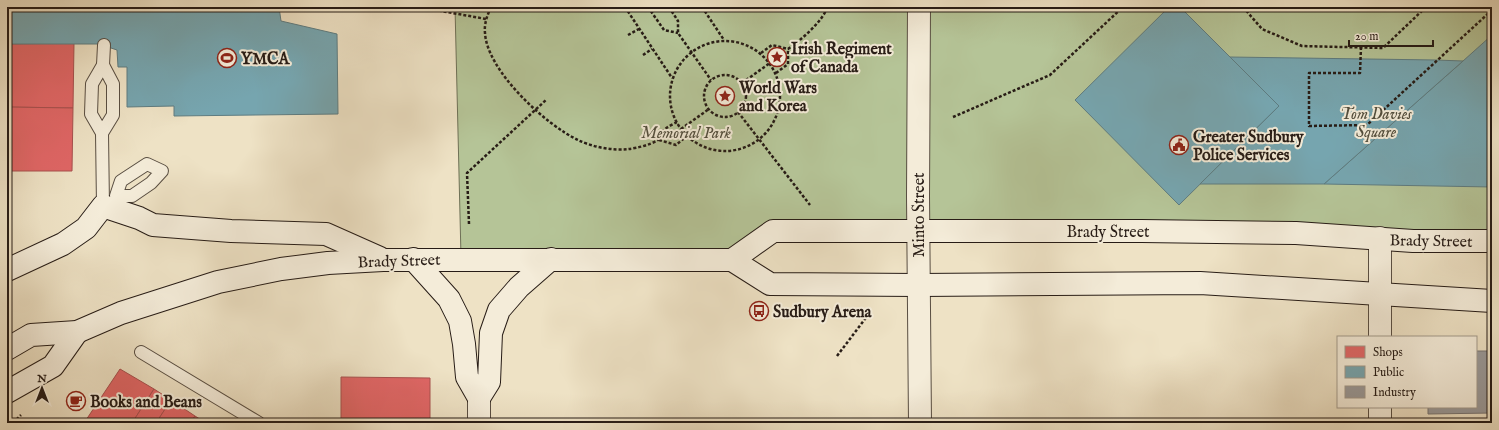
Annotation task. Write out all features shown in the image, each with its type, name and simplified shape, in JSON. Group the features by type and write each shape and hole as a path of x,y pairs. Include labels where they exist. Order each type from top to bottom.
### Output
{"main road":[{"name":"Minto Street","path":"919,7 918,230 920,423"},
{"path":"7,270 63,244 86,228 110,201 153,225 231,231 326,234 383,260"},
{"name":"Brady Street","path":"7,349 31,335 77,332 121,313 218,282 281,269 328,263 413,259 732,260 773,231 918,230 1296,233 1413,241 1492,241"},
{"path":"1380,238 1380,336"},
{"path":"413,259 449,299 460,321 467,377 479,398 479,423"},
{"path":"479,398 489,382 491,333 499,310 519,287 551,259"},
{"path":"732,260 770,284 919,285 1200,283 1492,301"},
{"path":"7,392 53,366 77,332"},
{"path":"1380,408 1380,423"}],"lane":[{"path":"104,45 103,65 92,84 91,114 102,133 110,201"},
{"path":"102,133 113,115 113,84 103,65"},
{"path":"141,352 259,423"}],"path":[{"path":"279,8 352,7"},
{"path":"419,7 486,19"},
{"path":"491,7 486,19 485,34 489,50 499,69 514,88 553,124 579,140 596,146 613,149 628,149 659,140 676,145 687,136"},
{"path":"625,7 672,79"},
{"path":"648,7 664,30 678,33"},
{"path":"669,7 678,20 678,33 711,80"},
{"path":"702,7 724,40"},
{"path":"788,49 800,40 823,17 828,7"},
{"path":"953,117 1050,75 1123,7"},
{"path":"1243,7 1262,29 1302,46 1361,48 1383,48 1426,7"},
{"path":"1361,48 1360,74 1309,73 1309,126 1367,125 1492,10"},
{"path":"628,35 639,29"},
{"path":"724,40 737,41 750,46 761,53 770,63 776,74 780,91 779,109 771,126 759,140 736,150 723,151 710,149 698,144 687,136 681,129 676,122 671,108 670,93 672,79 683,59 691,52 707,43 724,40"},
{"path":"761,53 772,45 788,49"},
{"path":"642,55 652,49"},
{"path":"776,74 788,64 788,49"},
{"path":"742,83 770,63"},
{"path":"728,75 742,83 746,97 744,104 738,112 723,117 714,114 709,109 704,98 704,94 711,80 718,76 728,75"},
{"path":"469,224 467,173 546,100"},
{"path":"681,129 709,109"},
{"path":"738,112 810,206"},
{"path":"659,140 665,129 676,122"},
{"path":"837,356 868,315"}],"green space":[{"path":"455,7 1492,7 1492,239 773,228 731,257 461,257"}],"building: Shops":[{"path":"74,43 73,108 7,107 7,44"},
{"path":"7,107 73,108 72,171 7,171"},
{"path":"120,369 154,389 132,423 84,423"},
{"path":"341,377 430,378 430,423 341,423"},
{"path":"154,389 171,400 156,423 132,423"},
{"path":"171,400 195,416 190,423 156,423"},
{"path":"195,416 206,423 190,423"}],"building: Public":[{"name":"YMCA","path":"7,7 279,7 281,21 337,34 338,114 174,116 174,106 127,107 127,67 118,67 117,50 99,44 7,44"},
{"name":"Greater Sudbury Police Services","path":"1169,7 1180,7 1279,106 1179,205 1075,100"},
{"path":"1492,35 1492,187 1324,184 1463,61"},
{"path":"1230,57 1463,61 1324,184 1200,184 1279,106"},
{"path":"1427,419 1492,419 1492,423 1427,423"}],"building: Industry":[{"path":"1477,351 1492,351 1492,413 1428,414 1428,408 1477,408"}],"place":[{"name":"Irish Regiment of Canada","path":"777,57"},
{"name":"YMCA","path":"227,58"},
{"name":"World Wars and Korea","path":"725,96"},
{"name":"Greater Sudbury Police Services","path":"1179,145"},
{"name":"Sudbury Arena","path":"759,311"},
{"name":"Books and Beans","path":"76,401"}],"park label":[{"name":"Tom Davies Square","path":"1376,122"},
{"name":"Memorial Park","path":"686,132"}]}
